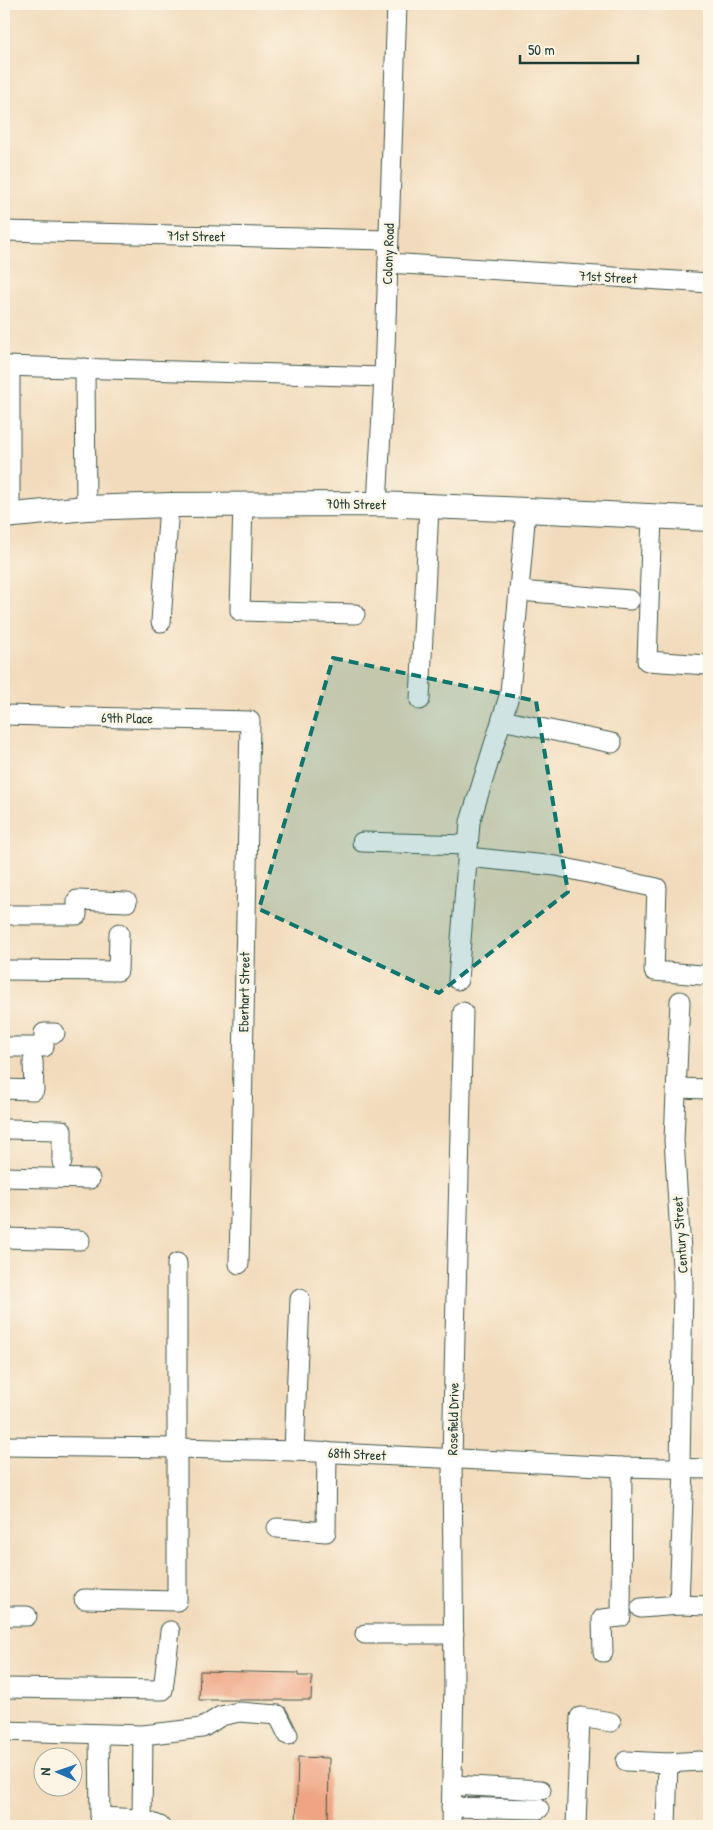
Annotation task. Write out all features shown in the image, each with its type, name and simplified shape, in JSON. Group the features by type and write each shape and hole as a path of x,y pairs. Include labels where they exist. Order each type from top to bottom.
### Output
{"main road":[{"name":"70th Street","path":"7,515 86,508 168,505 377,504 709,520"}],"street":[{"name":"Colony Road","path":"377,504 384,377 398,4"},
{"name":"71st Street","path":"4,231 388,240"},
{"name":"71st Street","path":"388,263 709,282"},
{"path":"7,515 7,366 384,377"},
{"path":"85,368 86,508"},
{"path":"243,504 240,611 355,614"},
{"path":"161,622 168,505"},
{"path":"420,700 429,506"},
{"path":"458,980 470,822 510,693 526,510"},
{"path":"652,516 647,661 708,665"},
{"path":"519,591 630,600"},
{"name":"69th Place","path":"4,714 250,721"},
{"path":"502,720 612,743"},
{"name":"Eberhart Street","path":"239,1264 250,721"},
{"path":"362,842 468,851 556,866 657,888 654,971 701,975"},
{"path":"4,915 77,915 78,900 127,902"},
{"path":"4,970 118,971 119,933"},
{"name":"Century Street","path":"679,1605 683,1282 674,1140 680,1001"},
{"name":"Rosefield Drive","path":"451,1826 454,1634 452,1458 463,1012"},
{"path":"4,1047 44,1047 44,1034 55,1033"},
{"path":"4,1089 34,1090 33,1061"},
{"path":"676,1088 709,1089"},
{"path":"4,1129 62,1130 62,1162"},
{"path":"4,1177 90,1179"},
{"path":"4,1238 80,1240"},
{"path":"84,1599 177,1601 177,1263"},
{"path":"294,1451 300,1299"},
{"name":"68th Street","path":"4,1446 294,1451 622,1467 709,1469"},
{"path":"277,1528 326,1532 333,1453"},
{"path":"333,1453 339,1530"},
{"path":"603,1652 602,1619 620,1617 622,1467"},
{"path":"641,1608 679,1605 709,1606"},
{"path":"4,1616 27,1616"},
{"path":"4,1688 163,1690 170,1630"},
{"path":"365,1634 454,1634"},
{"path":"4,1731 143,1735 202,1728 220,1716 239,1712 278,1715 288,1735"},
{"path":"576,1826 580,1718 611,1722"},
{"path":"99,1734 100,1817 142,1819 160,1826"},
{"path":"142,1819 143,1735"},
{"path":"626,1761 700,1762"},
{"path":"666,1826 668,1762"},
{"path":"452,1785 541,1790"},
{"path":"451,1807 539,1809"}],"highlighted area":[{"path":"333,658 536,701 568,892 439,993 259,909"}],"building":[{"path":"200,1671 298,1673 298,1676 312,1676 311,1700 199,1700"},
{"path":"298,1757 329,1758 328,1826 296,1826"}]}
